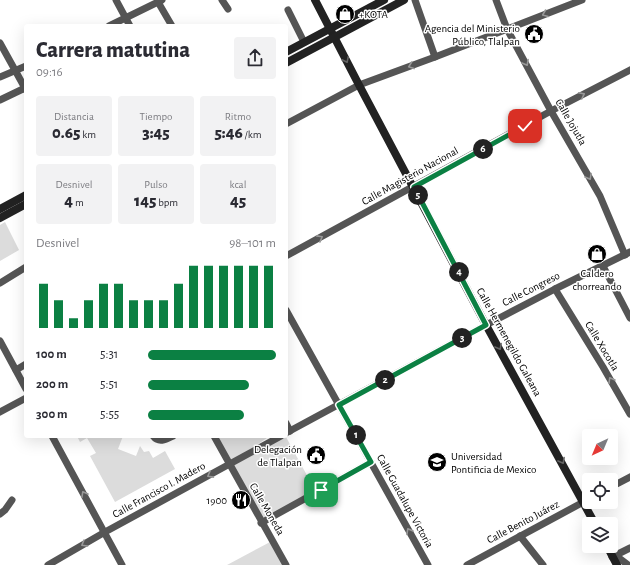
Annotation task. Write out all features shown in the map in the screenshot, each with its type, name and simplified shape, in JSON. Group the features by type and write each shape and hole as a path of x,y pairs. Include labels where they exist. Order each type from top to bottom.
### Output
{"street":[{"path":"116,0 129,24"},
{"path":"222,0 228,9"},
{"name":"Calle Hermenegildo Galeana","path":"315,0 486,325 582,491"},
{"path":"288,51 384,0"},
{"path":"288,62 404,0"},
{"path":"415,0 435,58"},
{"name":"Calle Jojutla","path":"496,0 507,29 551,111 600,196 627,254"},
{"path":"288,123 359,85 435,58 582,0"},
{"path":"113,24 160,1 171,24"},
{"path":"288,10 304,42"},
{"path":"0,43 24,87"},
{"path":"0,77 24,67"},
{"name":"Calle Magisterio Nacional","path":"288,255 551,111 630,70"},
{"path":"0,100 24,89"},
{"path":"0,209 24,196"},
{"path":"0,218 24,205"},
{"name":"Calle Congreso","path":"339,405 486,325 627,254"},
{"path":"603,266 630,318"},
{"path":"0,283 24,268"},
{"name":"Calle Xocotla","path":"555,289 630,414"},
{"name":"Calle Guadalupe Victoria","path":"288,314 428,565"},
{"path":"0,341 24,385"},
{"path":"16,370 24,365"},
{"path":"0,412 24,399"},
{"path":"288,432 339,405"},
{"path":"53,438 122,565"},
{"path":"154,438 160,441 169,438"},
{"name":"Calle Moneda","path":"215,438 286,565"},
{"name":"Calle Francisco I. Madero","path":"48,565 105,532 277,438"},
{"path":"261,522 371,462"},
{"path":"618,483 630,477"},
{"path":"0,514 12,500"},
{"name":"Calle Benito Juárez","path":"467,565 582,503"},
{"path":"520,536 543,565"},
{"path":"614,556 630,548"},
{"path":"612,553 617,565"},
{"path":"614,556 628,565"}],"shaded area":[{"path":"5,222 19,250 0,261 0,225"},
{"path":"78,438 87,438 80,442"},
{"path":"87,438 122,438 118,449 136,456 140,446 144,452 149,451 153,458 165,451 175,469 115,502 90,456 96,453"},
{"path":"217,438 267,438 230,463"},
{"path":"287,438 315,490 262,522 231,464 260,448"},
{"path":"272,541 285,565 227,565"}],"place":[{"name":"+KOTA","path":"345,14"},
{"name":"Agencia del Ministerio Público, Tlalpan","path":"534,34"},
{"name":"Caldero chorreando","path":"597,254"},
{"name":"Delegación de Tlalpan","path":"316,455"},
{"name":"Universidad Pontificia de Mexico","path":"437,462"},
{"name":"1900","path":"241,500"}],"route":[{"path":"321,490 371,462 339,405 486,325 414,187 525,126"}]}
